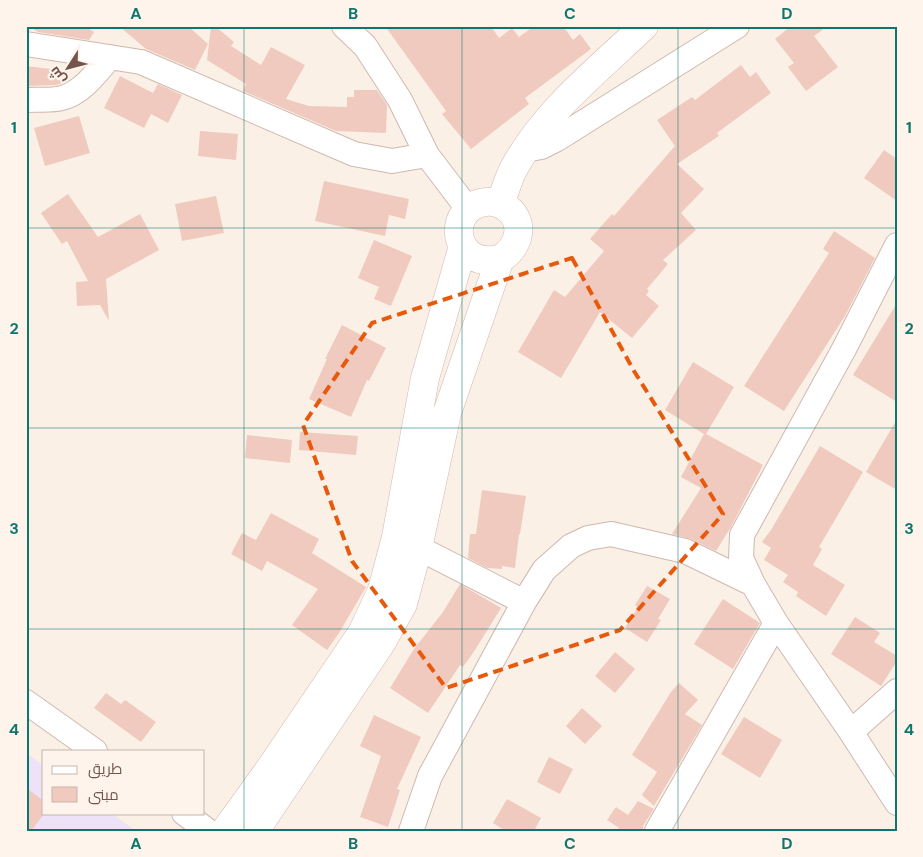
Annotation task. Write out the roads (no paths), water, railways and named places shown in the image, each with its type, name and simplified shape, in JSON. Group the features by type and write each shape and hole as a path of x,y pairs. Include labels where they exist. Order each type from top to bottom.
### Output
{"main road":[{"path":"500,204 513,169 541,126 566,99 644,26"},
{"path":"490,201 500,204 514,215 518,224 518,235 515,245 509,254 500,259 479,260 470,255 459,238 458,228 461,218 468,209 480,202 490,201"},
{"path":"255,831 382,642 403,604 407,542 425,378 463,246"},
{"path":"225,831 271,767 363,631 407,542 447,413 500,259"}],"street":[{"path":"344,26 365,46 400,100 427,155 468,209"},
{"path":"525,150 541,147 557,139 738,26"},
{"path":"26,44 141,62 354,154 392,161 427,155"},
{"path":"26,100 61,98 75,93 85,85 110,57"},
{"path":"897,245 844,349 742,535 741,558 753,584 776,623 897,803"},
{"path":"411,831 430,776 524,602 544,570 571,546 588,538 610,534 685,551 753,584"},
{"path":"407,542 524,602"},
{"path":"657,831 776,623"},
{"path":"851,732 897,691"},
{"path":"26,702 94,750"},
{"path":"185,814 208,831"}]}
